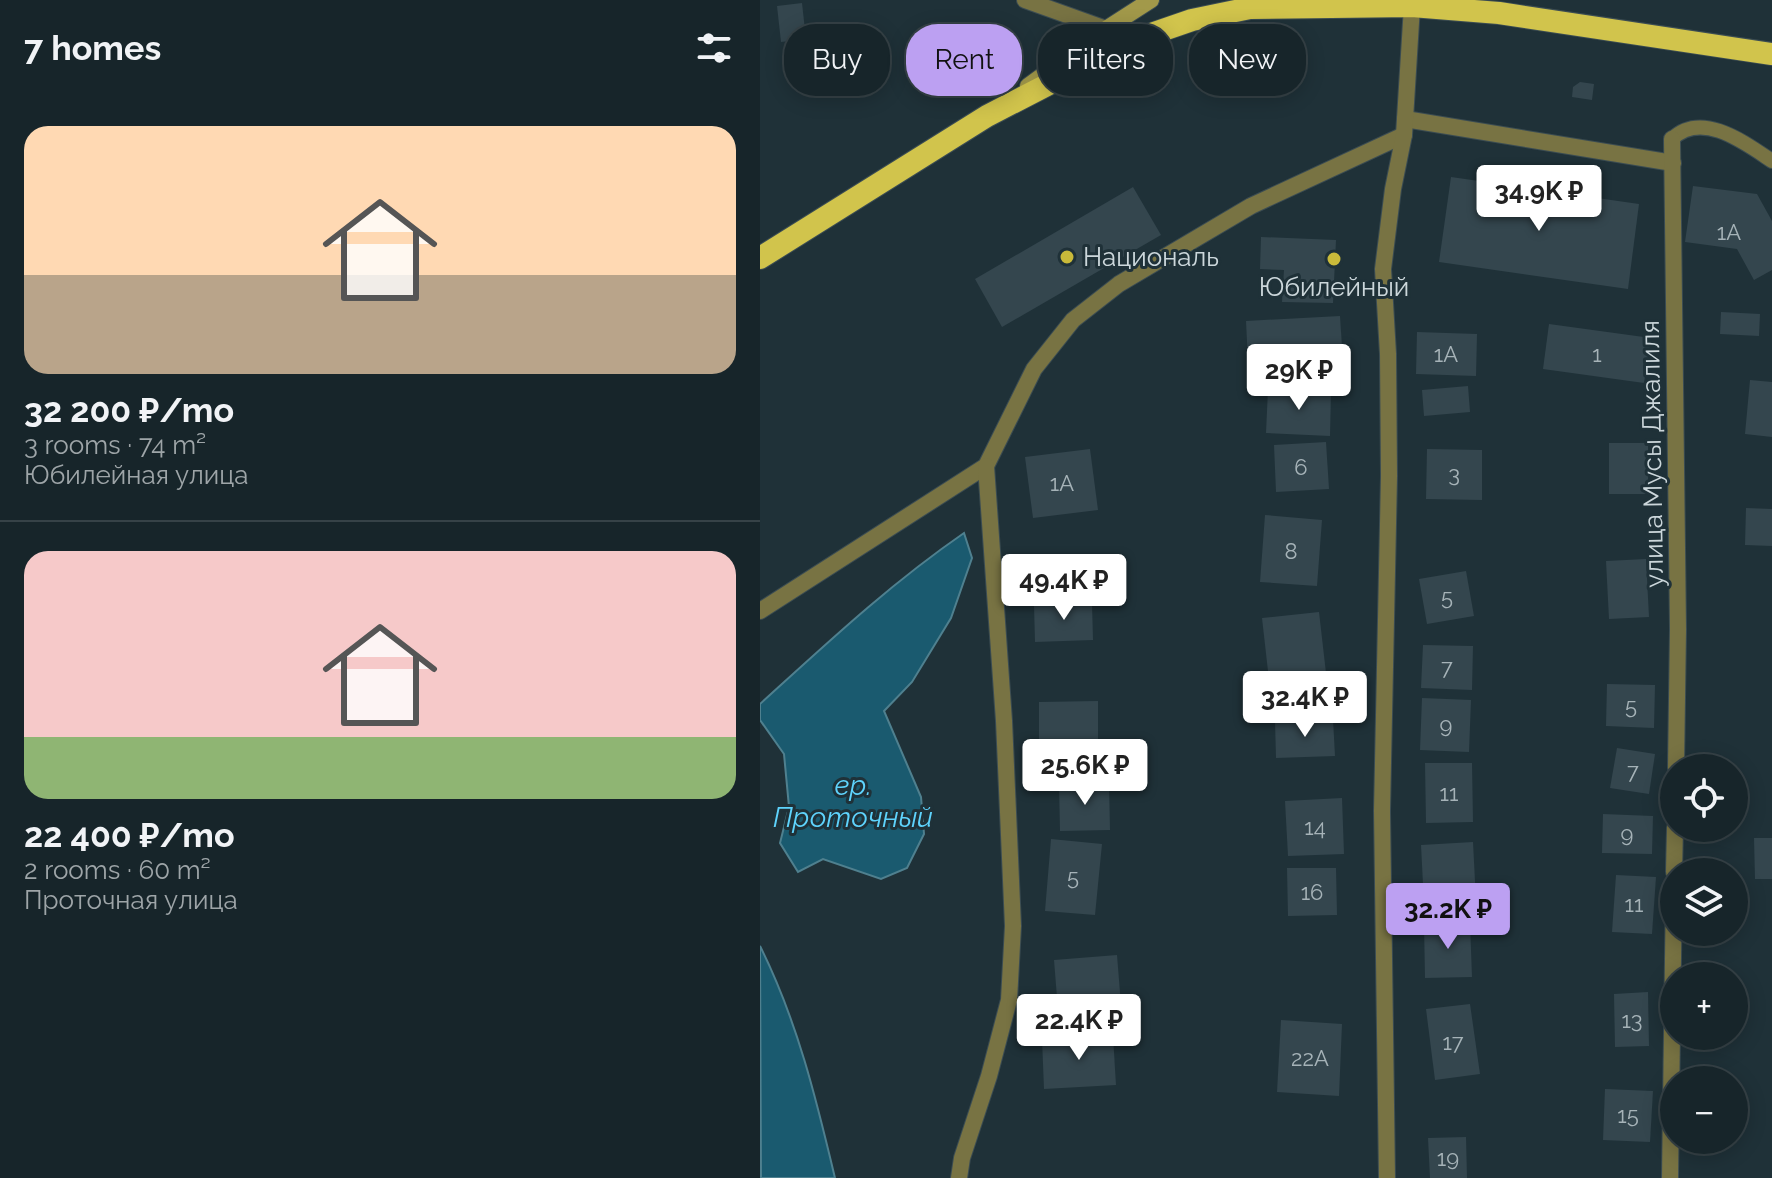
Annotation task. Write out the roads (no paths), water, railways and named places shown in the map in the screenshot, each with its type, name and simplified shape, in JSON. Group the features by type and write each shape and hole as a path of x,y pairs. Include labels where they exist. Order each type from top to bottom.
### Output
{"highway":[{"path":"760,258 987,116 1134,40 1192,20 1250,8 1440,4 1772,54"}],"main road":[{"path":"1114,24 1151,0"},
{"path":"987,116 1038,79"}],"street":[{"path":"1025,0 1092,24"},
{"path":"1387,1178 1382,811 1389,461 1383,269 1405,127 1412,6"},
{"path":"959,1178 962,1158 989,1076 1009,1000 1013,926 1004,721 986,466 1034,369 1073,320 1119,284 1251,206 1405,127 1673,163"},
{"name":"улица Мусы Джалиля","path":"1672,139 1678,629 1676,754"},
{"path":"760,611 986,466"},
{"path":"1670,1178 1673,946"}],"lane":[{"path":"1672,139 1682,130 1707,127 1741,140 1772,161"}],"water":[{"name":"ер. Проточный","path":"964,533 972,558 951,618 912,682 884,711 921,797 924,834 907,868 881,879 823,859 798,872 780,843 789,807 784,754 760,720 760,704 884,594"},
{"path":"760,946 795,1031 835,1178 761,1178"}],"place":[{"name":"Националь","path":"1067,257"},
{"name":"Юбилейный","path":"1334,259"}]}
